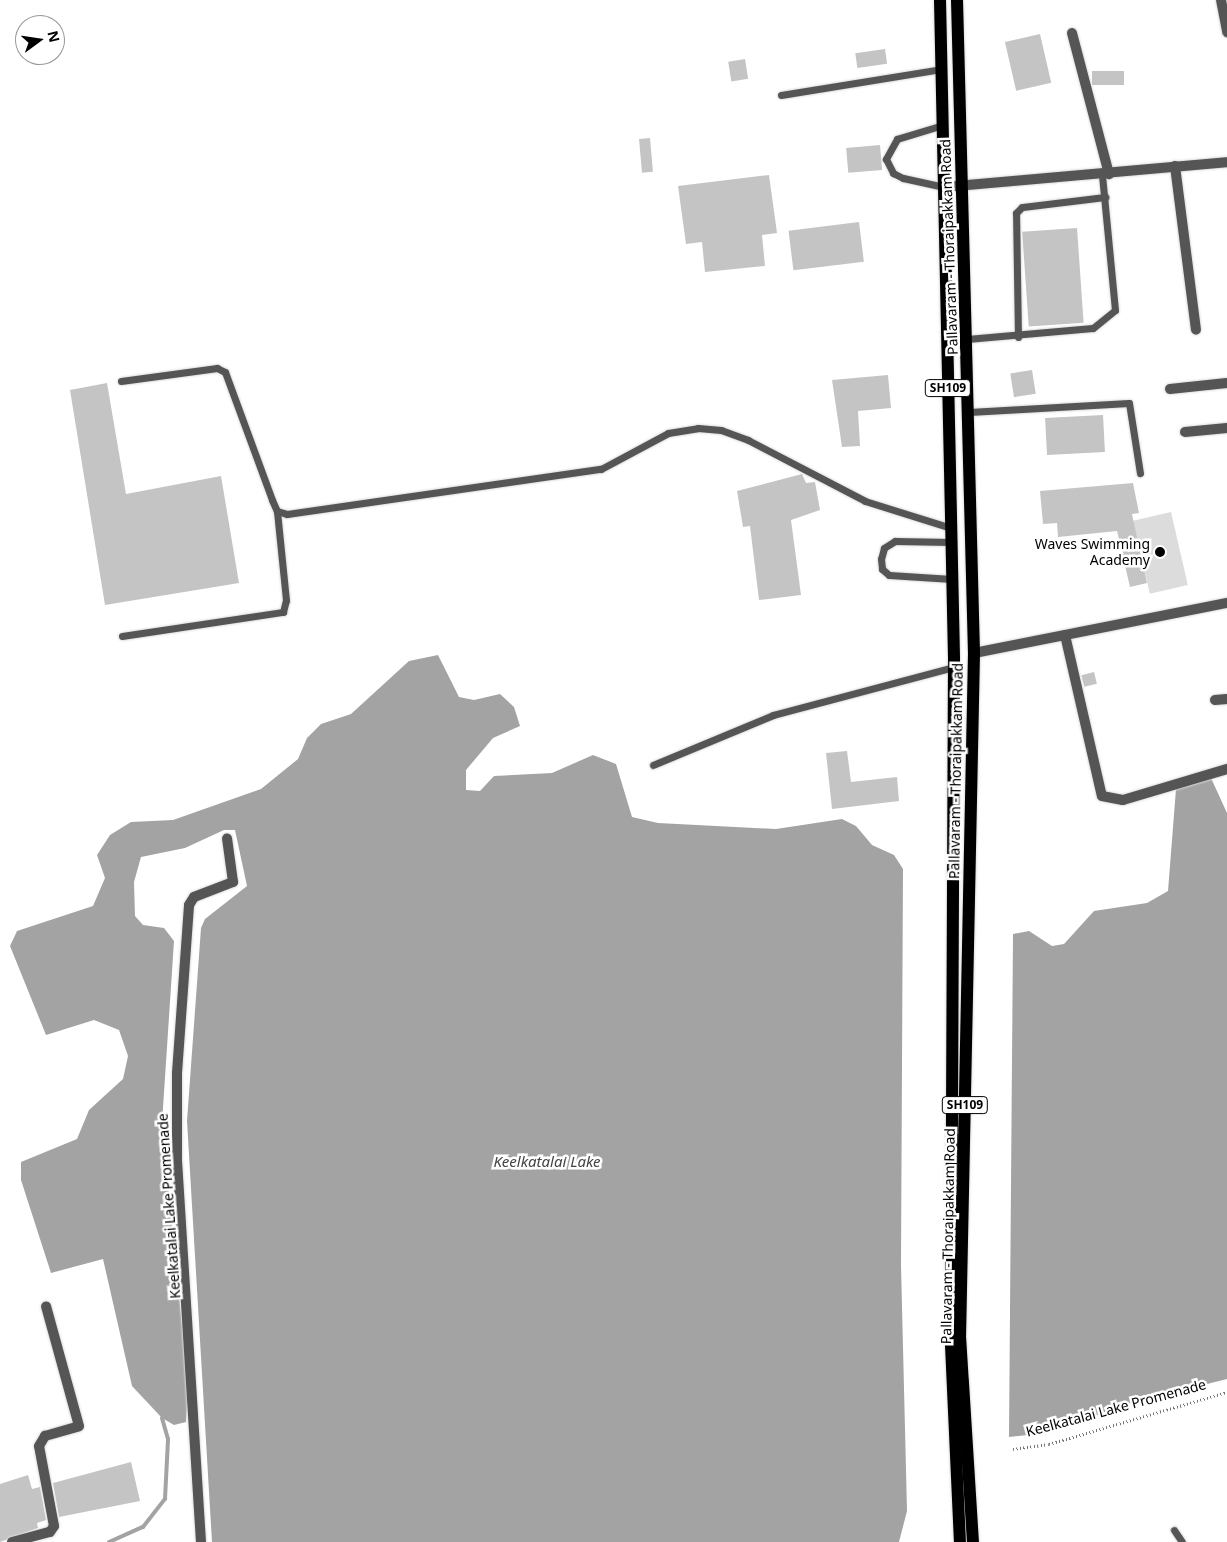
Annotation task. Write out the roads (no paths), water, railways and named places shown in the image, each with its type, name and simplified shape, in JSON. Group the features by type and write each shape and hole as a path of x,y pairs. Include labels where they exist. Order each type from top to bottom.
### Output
{"main road":[{"name":"Pallavaram - Thoraipakkam Road","path":"940,0 954,667 961,1436 956,1477 960,1542"},
{"name":"Pallavaram - Thoraipakkam Road","path":"956,0 967,339 974,653 960,1336 961,1436 968,1472 973,1542"}],"street":[{"path":"1221,0 1227,31"},
{"path":"1072,33 1105,174"},
{"path":"944,187 1227,162"},
{"path":"1175,166 1196,330"},
{"path":"1170,389 1227,383"},
{"path":"1185,432 1227,428"},
{"path":"974,653 1227,603"},
{"path":"1065,635 1102,796 1123,800 1227,769"},
{"path":"1215,700 1227,699"},
{"name":"Keelkatalai Lake Promenade","path":"201,1542 177,1157 177,1074 189,905 194,897 233,882 227,838"},
{"path":"12,1542 50,1532 54,1526 39,1446 45,1436 79,1426 46,1306"}],"lane":[{"path":"781,95 941,69"},
{"path":"943,125 897,139 886,160 893,173 903,178 944,187"},
{"path":"967,339 1018,337 1093,328 1116,310 1105,197 1105,174"},
{"path":"1018,337 1016,212 1022,207 1105,197"},
{"path":"121,381 217,368 225,372 278,512 286,600 283,612 122,636"},
{"path":"969,412 1130,403 1140,473"},
{"path":"278,512 296,513 601,469 668,433 698,428 721,430 748,440 865,501 951,528"},
{"path":"951,542 895,541 884,548 881,560 889,575 952,579"},
{"path":"653,765 772,715 954,667"},
{"path":"1174,1530 1182,1542"}],"water":[{"name":"Keelkatalai Lake","path":"438,655 459,697 474,700 500,694 514,707 520,726 493,738 466,770 466,790 480,791 494,776 552,773 593,755 616,764 632,817 658,823 776,829 842,819 856,826 872,845 894,855 903,869 901,1265 907,1511 899,1542 212,1542 187,1121 201,928 205,919 247,886 235,830 224,830 185,848 141,857 134,882 135,916 143,925 164,928 174,941 162,1123 188,1387 186,1422 174,1425 162,1418 132,1386 103,1259 51,1273 21,1180 21,1162 77,1139 89,1110 123,1079 128,1056 119,1030 94,1020 46,1035 10,946 17,931 93,906 105,878 97,855 110,835 131,822 173,820 261,789 298,759 307,738 321,724 351,714 409,661"},
{"path":"1211,778 1227,813 1227,1379 1120,1406 1055,1432 1009,1437 1013,934 1029,931 1052,946 1064,944 1094,911 1147,903 1168,891 1176,789"}],"waterway":[{"path":"109,1542 143,1527 165,1499 168,1439 162,1418"}],"place":[{"name":"Waves Swimming Academy","path":"1160,552"}]}
